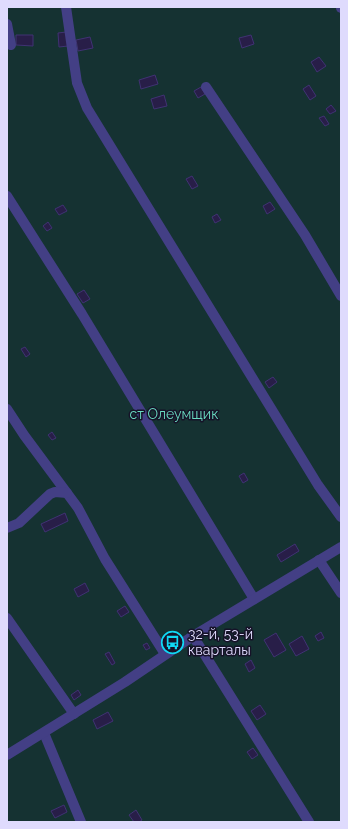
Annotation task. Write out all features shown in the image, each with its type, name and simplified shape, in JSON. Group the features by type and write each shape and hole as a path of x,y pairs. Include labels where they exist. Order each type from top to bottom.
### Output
{"lane":[{"path":"66,7 77,84 87,108 318,485 341,517"},
{"path":"7,24 12,45"},
{"path":"206,87 305,235 341,296"},
{"path":"7,196 82,314 254,599"},
{"path":"7,409 24,435 78,508 105,559 165,654"},
{"path":"7,528 19,523 50,494 55,492 67,493"},
{"path":"7,755 125,682 193,636 341,547"},
{"path":"319,560 341,593"},
{"path":"7,618 74,714"},
{"path":"193,636 309,822"},
{"path":"44,733 81,822"}],"green space":[{"name":"ст Олеумщик","path":"7,7 341,7 341,822 7,822"}],"building":[{"path":"66,32 68,46 59,47 58,33"},
{"path":"16,35 33,35 33,46 16,45"},
{"path":"251,35 254,44 242,48 239,38"},
{"path":"90,37 93,48 78,51 76,40"},
{"path":"319,57 326,66 317,72 311,62"},
{"path":"155,75 158,84 141,89 139,80"},
{"path":"309,85 316,96 310,100 303,89"},
{"path":"201,87 205,94 198,98 194,91"},
{"path":"164,95 167,106 154,109 151,99"},
{"path":"331,105 336,111 330,114 326,109"},
{"path":"324,116 329,124 325,126 319,118"},
{"path":"192,176 198,186 192,189 186,179"},
{"path":"270,202 275,209 267,214 263,206"},
{"path":"63,205 67,211 59,215 55,209"},
{"path":"217,214 221,220 215,223 212,217"},
{"path":"48,222 52,228 47,231 43,226"},
{"path":"84,290 90,299 83,303 77,294"},
{"path":"25,347 30,354 26,357 21,349"},
{"path":"273,377 277,382 269,388 265,382"},
{"path":"52,432 56,438 52,440 48,435"},
{"path":"244,473 248,480 243,483 239,476"},
{"path":"65,513 68,521 45,532 41,524"},
{"path":"295,544 299,551 281,562 277,555"},
{"path":"85,583 89,591 78,597 74,589"},
{"path":"125,606 129,612 121,617 117,611"},
{"path":"321,632 324,638 318,641 315,636"},
{"path":"276,633 286,650 274,657 264,640"},
{"path":"302,636 309,649 296,656 289,644"},
{"path":"147,643 150,648 146,650 143,645"},
{"path":"109,652 115,663 112,665 105,654"},
{"path":"251,660 255,668 249,672 245,664"},
{"path":"78,690 81,695 74,700 71,695"},
{"path":"260,705 266,714 257,720 251,711"},
{"path":"108,712 113,721 97,729 93,720"},
{"path":"253,748 258,755 252,759 247,752"},
{"path":"64,805 67,812 55,818 51,811"},
{"path":"136,810 142,820 139,822 134,822 129,815"}],"place":[{"name":"32-й, 53-й кварталы","path":"173,642"}]}
